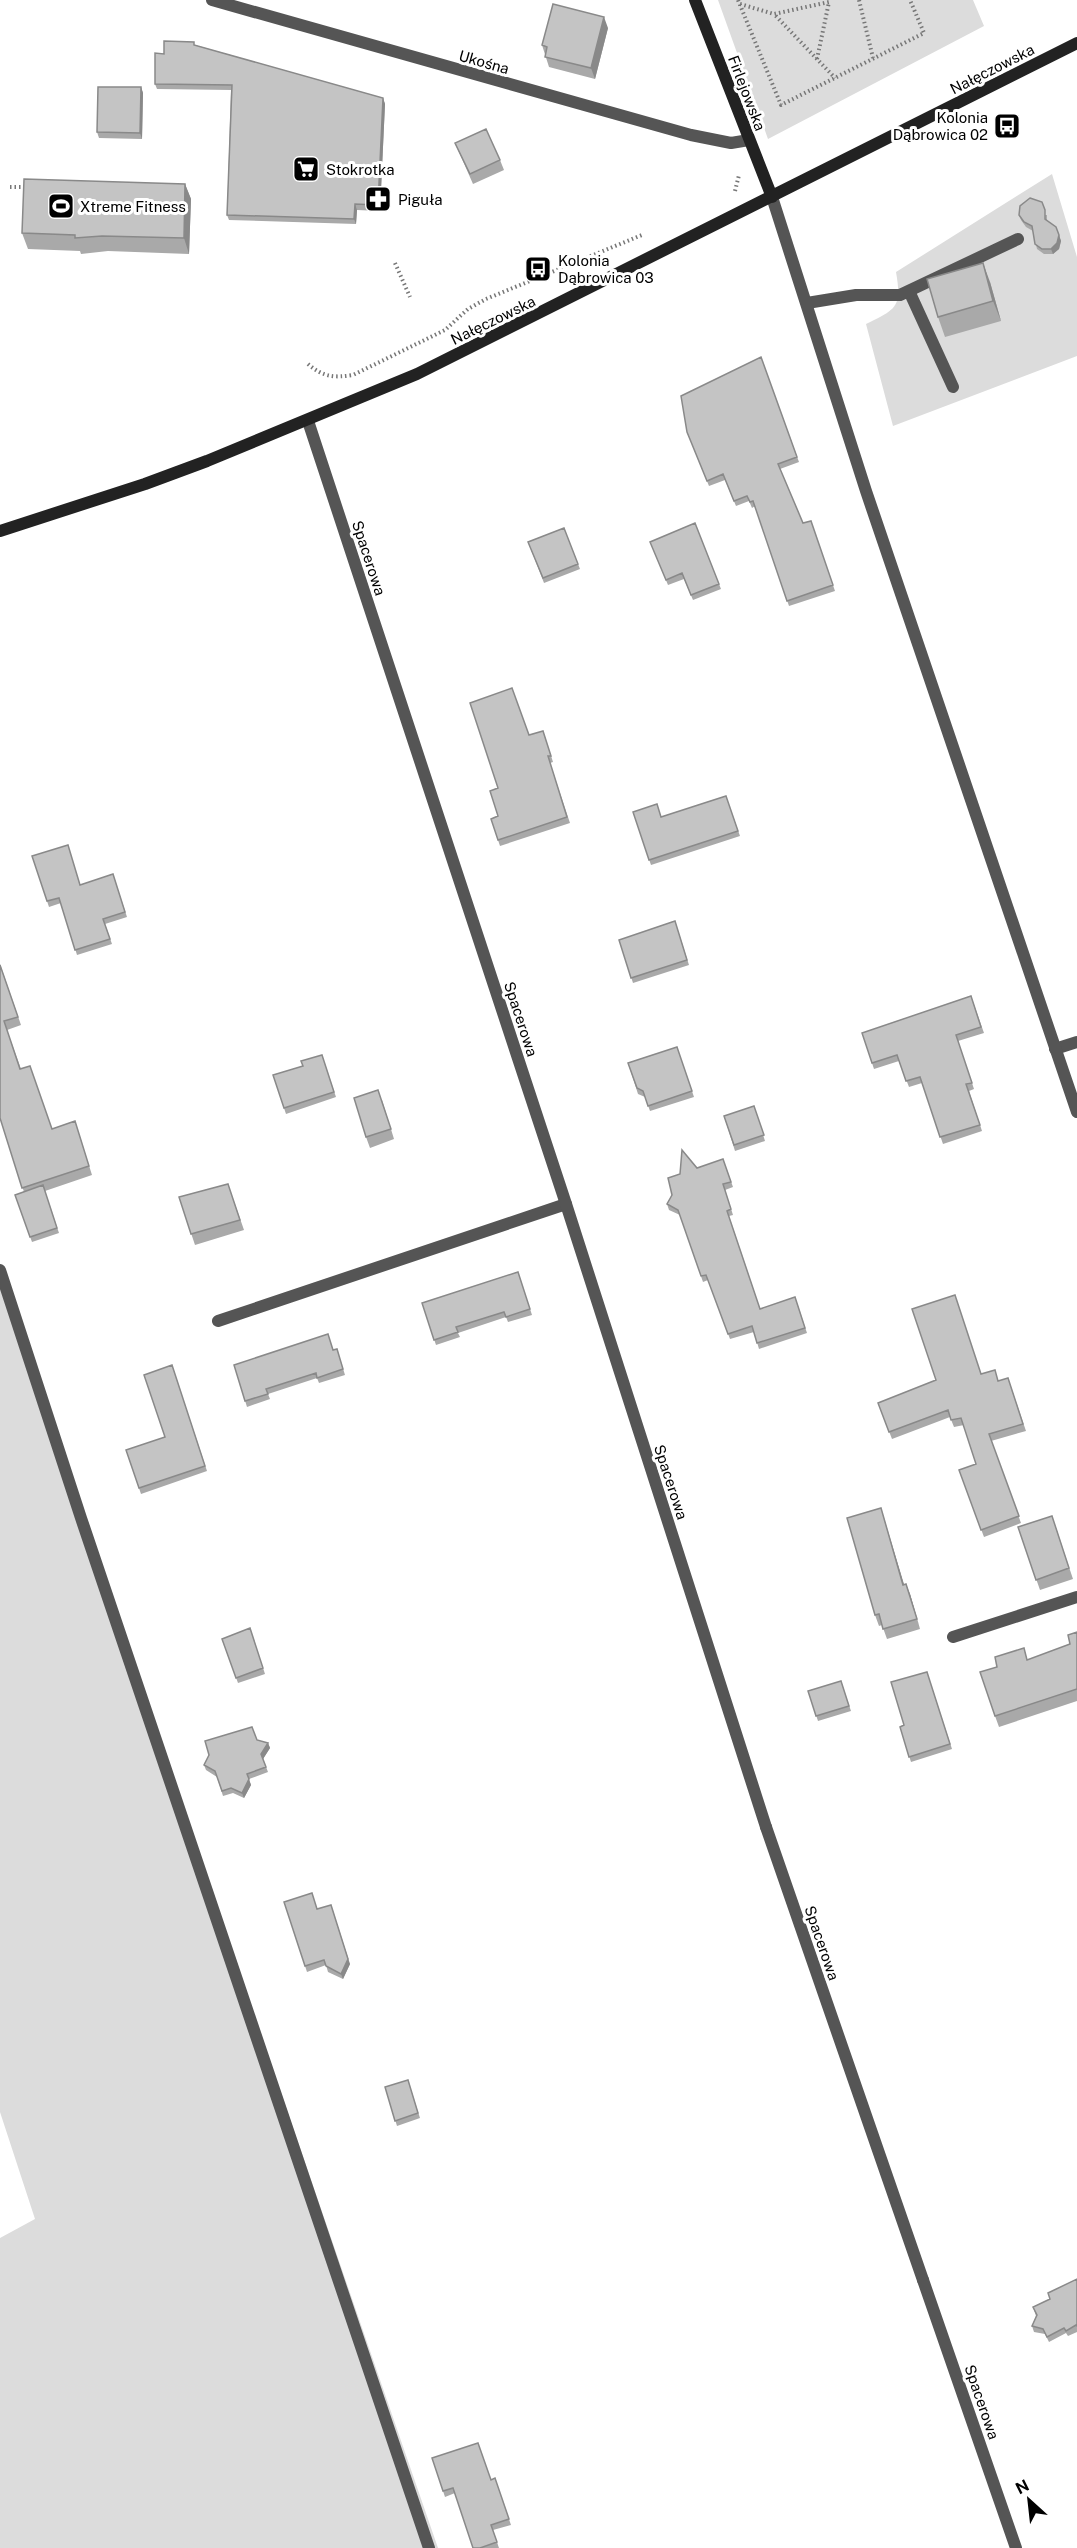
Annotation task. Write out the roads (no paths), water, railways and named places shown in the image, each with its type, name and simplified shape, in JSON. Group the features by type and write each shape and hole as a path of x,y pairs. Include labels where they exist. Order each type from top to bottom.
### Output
{"main road":[{"name":"Firlejowska","path":"695,0 772,197"},
{"name":"Nałęczowska","path":"0,531 145,484 308,421 458,354 1077,44"}],"street":[{"name":"Ukośna","path":"212,0 691,135 731,143 749,140"},
{"path":"772,197 866,491 1077,1112"},
{"path":"807,303 856,294 900,295 1018,239"},
{"path":"909,291 953,387"},
{"name":"Spacerowa","path":"308,421 566,1204 766,1827 1016,2548"},
{"path":"1055,1049 1077,1042"},
{"path":"218,1322 566,1204"},
{"path":"0,1270 81,1518 429,2548"},
{"path":"953,1637 1077,1597"}],"place":[{"name":"Kolonia Dąbrowica 02","path":"1007,126"},
{"name":"Stokrotka","path":"306,169"},
{"name":"Piguła","path":"378,199"},
{"name":"Xtreme Fitness","path":"61,206"},
{"name":"Kolonia Dąbrowica 03","path":"538,269"}]}
